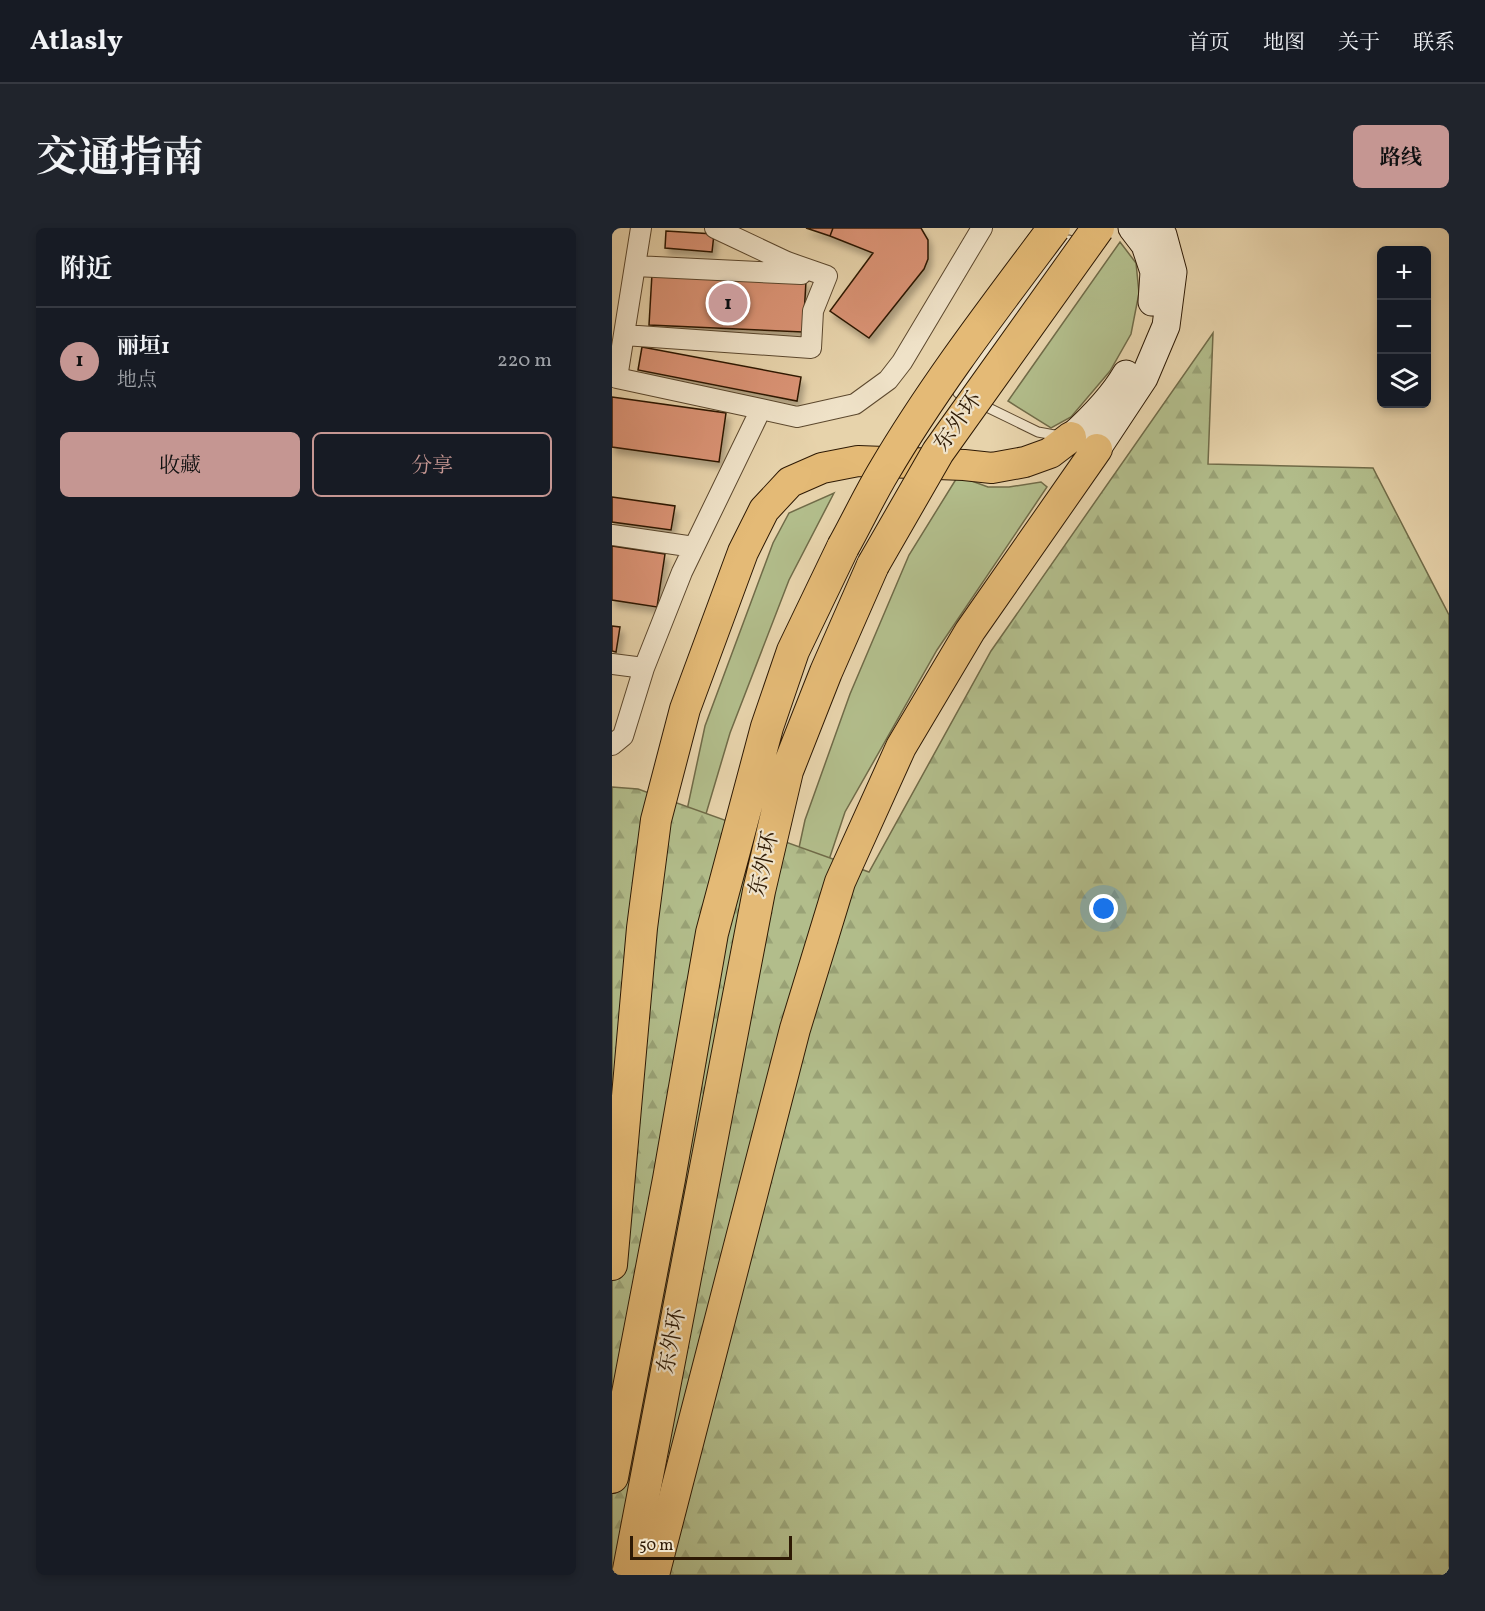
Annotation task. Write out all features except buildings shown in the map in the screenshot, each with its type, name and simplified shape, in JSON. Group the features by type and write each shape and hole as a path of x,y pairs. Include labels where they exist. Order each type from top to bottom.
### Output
{"highway":[{"name":"东外环","path":"628,1575 756,902 787,771 826,672 873,565 938,452 1098,228"},
{"name":"东外环","path":"612,1477 669,1179 712,933 771,716 793,651 843,547 884,471 933,395 992,312 1061,234"}],"main road":[{"path":"654,1575 795,1029 840,882 902,747 1084,443 1091,419 1119,385 1142,344 1150,319 1154,272 1141,229"},
{"path":"612,1265 642,928 656,820 685,709 743,552 764,510 790,482 822,468 858,461 992,468 1025,462 1084,443"}],"street":[{"path":"641,228 624,335 614,377 797,417 855,404 888,380 902,362 982,228"},
{"path":"624,335 811,348 813,310 827,276 787,262 715,228"},
{"path":"635,266 801,274 803,267"},
{"path":"612,745 623,736 644,668 682,572 761,409"},
{"path":"612,535 694,547"},
{"path":"612,664 644,668"}],"lane":[{"path":"1061,234 958,393 1038,432 1084,443"}],"green space":[{"path":"1120,242 1136,263 1139,293 1131,334 1110,371 1071,417 1051,428 1008,401"},
{"path":"1213,333 1208,464 1373,468 1449,615 1449,1575 612,1575 612,787 638,789 869,872 991,651"},
{"path":"958,476 988,487 1009,487 1041,482 1047,487 937,650 845,812 793,967 769,986 805,820 850,694 909,555"},
{"path":"834,493 789,580 730,733 703,824 684,824 705,726 773,543 789,513"}],"place":[{"name":"丽垣1","path":"728,303"}]}
